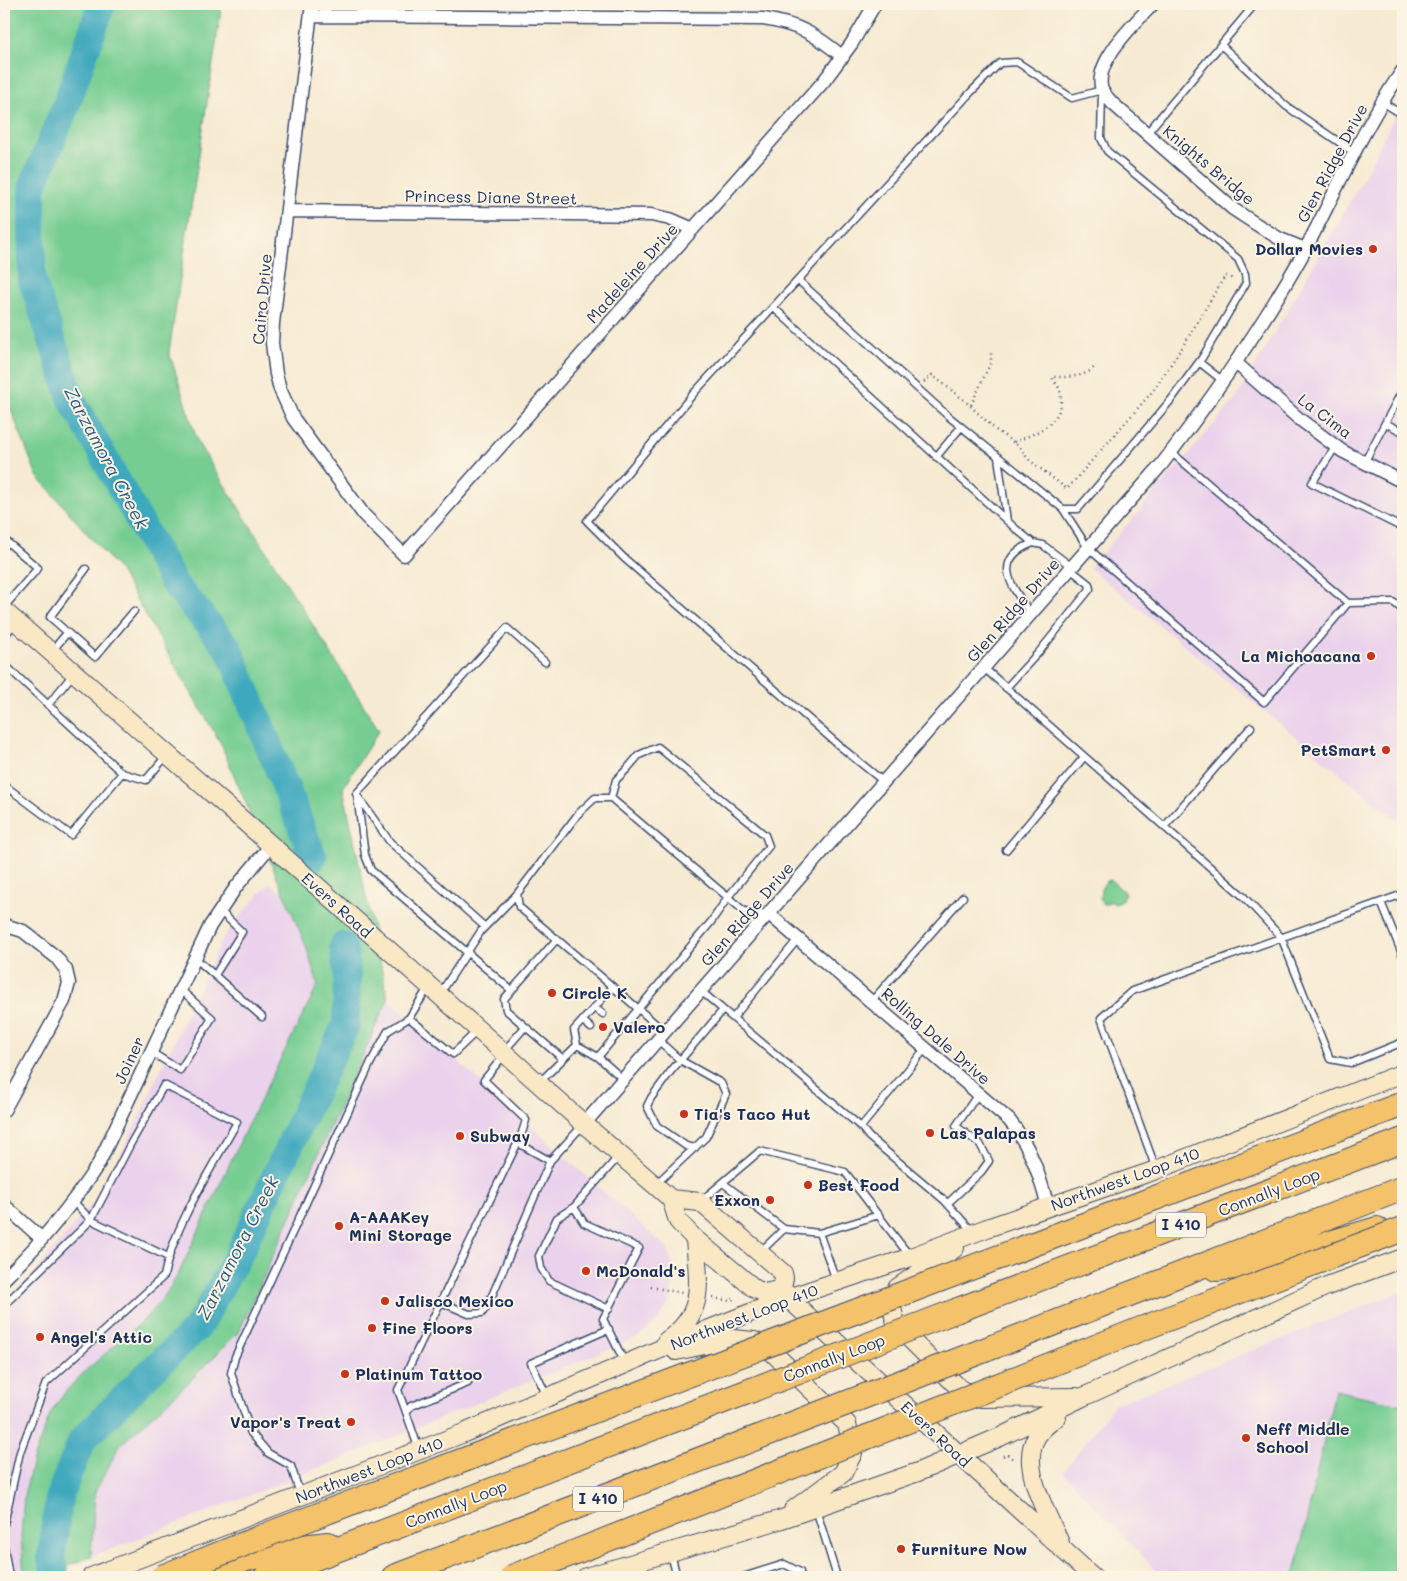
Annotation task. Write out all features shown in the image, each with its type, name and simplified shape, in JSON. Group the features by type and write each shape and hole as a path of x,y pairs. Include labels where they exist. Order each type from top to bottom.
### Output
{"highway":[{"path":"162,1577 274,1532 1403,1104"},
{"name":"Connally Loop","path":"266,1577 1403,1140"},
{"name":"I 410","path":"394,1577 1403,1188"},
{"path":"1189,1271 1256,1266 1403,1221"},
{"path":"512,1577 1141,1329 1403,1229"},
{"path":"187,1577 277,1550 367,1538"}],"main road":[{"name":"Evers Road","path":"10,616 271,845 538,1084 671,1198"},
{"name":"Northwest Loop 410","path":"91,1577 420,1451 548,1398 785,1293 836,1282 912,1257 981,1230 1156,1170 1403,1073"},
{"path":"671,1198 700,1202 760,1252 783,1274 785,1293 765,1293 755,1289 696,1239 678,1221 671,1198"},
{"path":"981,1230 897,1288 890,1302 897,1326 960,1389 981,1398 1084,1397"},
{"path":"632,1361 672,1336 689,1320 696,1304 699,1283 696,1239"},
{"path":"586,1577 780,1520 918,1472 1327,1286 1402,1260"},
{"name":"Evers Road","path":"785,1293 1093,1577"},
{"path":"632,1361 733,1339 754,1342 768,1348 848,1424 853,1453 842,1473 780,1520"},
{"path":"1062,1548 1034,1483 1031,1462 1032,1450 1036,1437 1046,1425 1084,1397"}],"street":[{"name":"Madeleine Drive","path":"404,555 824,82 843,57 875,4"},
{"path":"1102,90 1101,78 1114,47 1152,4"},
{"path":"311,10 764,19 779,21 807,31 821,38 843,57"},
{"name":"Cairo Drive","path":"311,10 272,342 276,374 280,390 293,418 364,515 404,555"},
{"name":"Glen Ridge Drive","path":"584,1124 1171,452 1223,381 1283,289 1382,102 1403,70"},
{"name":"Knights Bridge","path":"1102,90 1112,102 1233,208 1272,234 1305,249"},
{"name":"Princess Diane Street","path":"287,211 651,215 670,219 693,229"},
{"name":"La Cima","path":"1236,362 1298,418 1336,446 1364,463 1403,482"},
{"name":"Joiner","path":"4,1279 42,1238 73,1200 99,1163 210,926 236,887 271,845"},
{"name":"Rolling Dale Drive","path":"769,914 1009,1120 1021,1135 1040,1175 1048,1207"},
{"path":"4,925 23,930 56,957 66,970 69,983 64,1001 4,1110"},
{"path":"4,1205 42,1238"}],"lane":[{"path":"1147,133 1256,4"},
{"path":"1221,45 1286,106 1355,153"},
{"path":"884,782 842,748 631,564 587,521 694,393 1000,63 1017,62 1072,98 1102,90 1101,138 1107,151 1238,259 1245,274 1246,283 1199,362 1171,400 1078,509 1063,509"},
{"path":"1382,102 1403,115"},
{"path":"799,281 961,427 1063,509 1088,548 1264,702 1348,603"},
{"path":"774,308 1007,521 1033,543 1043,545 1089,584 1090,589 1085,597 1006,688"},
{"path":"1199,362 1223,381"},
{"path":"1364,463 1403,389"},
{"path":"1385,423 1403,432"},
{"path":"936,457 961,427"},
{"path":"1336,446 1312,483 1403,528"},
{"path":"1171,452 1348,603 1393,602 1403,610"},
{"path":"998,457 1007,521"},
{"path":"4,607 38,568 6,541"},
{"path":"1031,614 1009,580 1008,570 1010,561 1017,552 1033,543"},
{"path":"86,569 50,617 67,633 95,657 134,611"},
{"path":"4,637 10,616"},
{"path":"356,794 507,628 545,662"},
{"path":"50,652 67,633"},
{"path":"4,664 122,773 146,780 167,754"},
{"path":"984,668 1244,897 1281,938 1330,1059 1351,1063 1403,1042"},
{"path":"48,705 74,673"},
{"path":"1164,827 1251,727"},
{"path":"598,1057 618,1028 639,1009 711,922 728,897 769,846 765,835 658,747 639,756 626,769 616,780 611,798"},
{"path":"1006,850 1084,756"},
{"path":"4,785 71,834 122,773"},
{"path":"356,794 390,842 485,927"},
{"path":"356,794 365,855 371,870 511,990"},
{"path":"301,1497 291,1466 268,1453 251,1433 231,1373 235,1357 371,1062 388,1031 409,1018 434,991 467,952 485,927 517,894 578,814 595,798 611,798 744,911 769,914"},
{"path":"517,894 519,907 639,1009 680,1060 721,1083 726,1094 706,1137 655,1185"},
{"path":"1156,1170 1101,1018 1132,991 1403,894"},
{"path":"871,1002 963,897"},
{"path":"1381,902 1403,956"},
{"path":"215,975 242,932 220,911"},
{"path":"557,939 504,999 506,1010 562,1059"},
{"path":"733,1018 798,939"},
{"path":"195,958 262,1016"},
{"path":"613,987 574,1030 577,1044 598,1057 623,1079"},
{"path":"151,1052 180,1070 212,1018 180,989"},
{"path":"701,991 861,1127 869,1137 981,1230"},
{"path":"595,1008 603,1014"},
{"path":"695,1148 686,1146 657,1126 647,1106 650,1098 680,1060 723,1010"},
{"path":"409,1018 453,1054 478,1030"},
{"path":"583,1021 591,1028"},
{"path":"420,1451 398,1390 518,1143 526,1120 484,1080 524,1026"},
{"path":"538,1084 577,1044"},
{"path":"861,1127 925,1049"},
{"path":"4,1305 91,1220 164,1084 237,1122 186,1217 168,1257 164,1276 46,1383 20,1452 4,1524"},
{"path":"948,1203 981,1172 989,1161 980,1144 956,1126 978,1094"},
{"path":"441,1302 469,1314 482,1313 488,1304 550,1161 584,1124"},
{"path":"518,1143 550,1161"},
{"path":"700,1202 760,1151 845,1172 912,1257"},
{"path":"608,1309 550,1281 541,1268 539,1256 557,1218 574,1207 619,1155"},
{"path":"723,1183 784,1229 819,1233 879,1215"},
{"path":"73,1200 91,1220 168,1257"},
{"path":"574,1207 584,1223 639,1248 603,1319 632,1361"},
{"path":"760,1252 784,1229"},
{"path":"819,1233 836,1282"},
{"path":"548,1398 531,1362 609,1329"},
{"path":"406,1412 411,1406 468,1383"},
{"path":"816,1508 837,1577"},
{"path":"4,1547 9,1577"},
{"path":"670,1551 677,1577"},
{"path":"742,1577 784,1564 800,1572 801,1577"}],"path":[{"path":"917,388 932,375 971,405 997,430 1014,442 1028,458 1067,489 1153,391 1183,346 1225,276 1246,283"},
{"path":"971,405 991,362 991,352"},
{"path":"1014,442 1036,433 1048,425 1060,412 1060,389 1052,377 1088,372 1093,370 1095,366"},
{"path":"650,1287 688,1294"},
{"path":"706,1297 730,1301 735,1298"}],"shaded area":[{"path":"1403,100 1403,825 1090,568 1236,399 1362,181"},
{"path":"270,883 283,893 306,946 318,985 250,1120 178,1275 163,1298 143,1321 83,1373 51,1412 34,1457 24,1495 21,1536 24,1577 4,1577 4,1303 33,1274 97,1197 120,1156 222,940 234,923"},
{"path":"388,999 668,1249 673,1266 674,1281 669,1303 659,1320 640,1336 331,1463 91,1557 95,1492 120,1445 187,1384 239,1332"},
{"name":"Neff Middle School","path":"1403,1291 1403,1577 1162,1577 1063,1472 1114,1405"}],"green space":[{"path":"5,4 222,4 169,352 198,443 379,730 343,788 388,999 239,1332 187,1384 120,1445 95,1492 91,1557 38,1577 24,1577 21,1536 24,1495 34,1457 51,1412 66,1391 83,1373 143,1321 163,1298 178,1275 250,1120 318,985 306,946 220,742 119,570 37,476 4,392"},
{"path":"1111,880 1125,893 1121,902 1115,904 1110,901 1108,904 1103,904 1100,900 1101,889 1106,881"},
{"path":"1335,1390 1403,1405 1403,1561 1400,1577 1294,1577"}],"waterway":[{"name":"Zarzamora Creek","path":"102,4 66,105 32,188 32,280 72,400 175,585 229,649 313,857"},
{"name":"Zarzamora Creek","path":"55,1572 51,1559 59,1497 82,1440 198,1327 239,1254 346,1024 347,972 343,946"}],"place":[{"name":"Dollar Movies","path":"1373,249"},
{"name":"La Michoacana","path":"1371,656"},
{"name":"PetSmart","path":"1386,750"},
{"name":"Circle K","path":"552,993"},
{"name":"Valero","path":"603,1027"},
{"name":"Tia's Taco Hut","path":"684,1114"},
{"name":"Las Palapas","path":"930,1133"},
{"name":"Subway","path":"460,1136"},
{"name":"Best Food","path":"808,1185"},
{"name":"Exxon","path":"770,1200"},
{"name":"A-AAAKey Mini Storage","path":"339,1226"},
{"name":"McDonald's","path":"586,1271"},
{"name":"Jalisco Mexico","path":"385,1301"},
{"name":"Fine Floors","path":"372,1328"},
{"name":"Angel's Attic","path":"40,1337"},
{"name":"Platinum Tattoo","path":"345,1374"},
{"name":"Vapor's Treat","path":"351,1422"},
{"name":"Neff Middle School","path":"1246,1438"},
{"name":"Furniture Now","path":"901,1549"}]}
